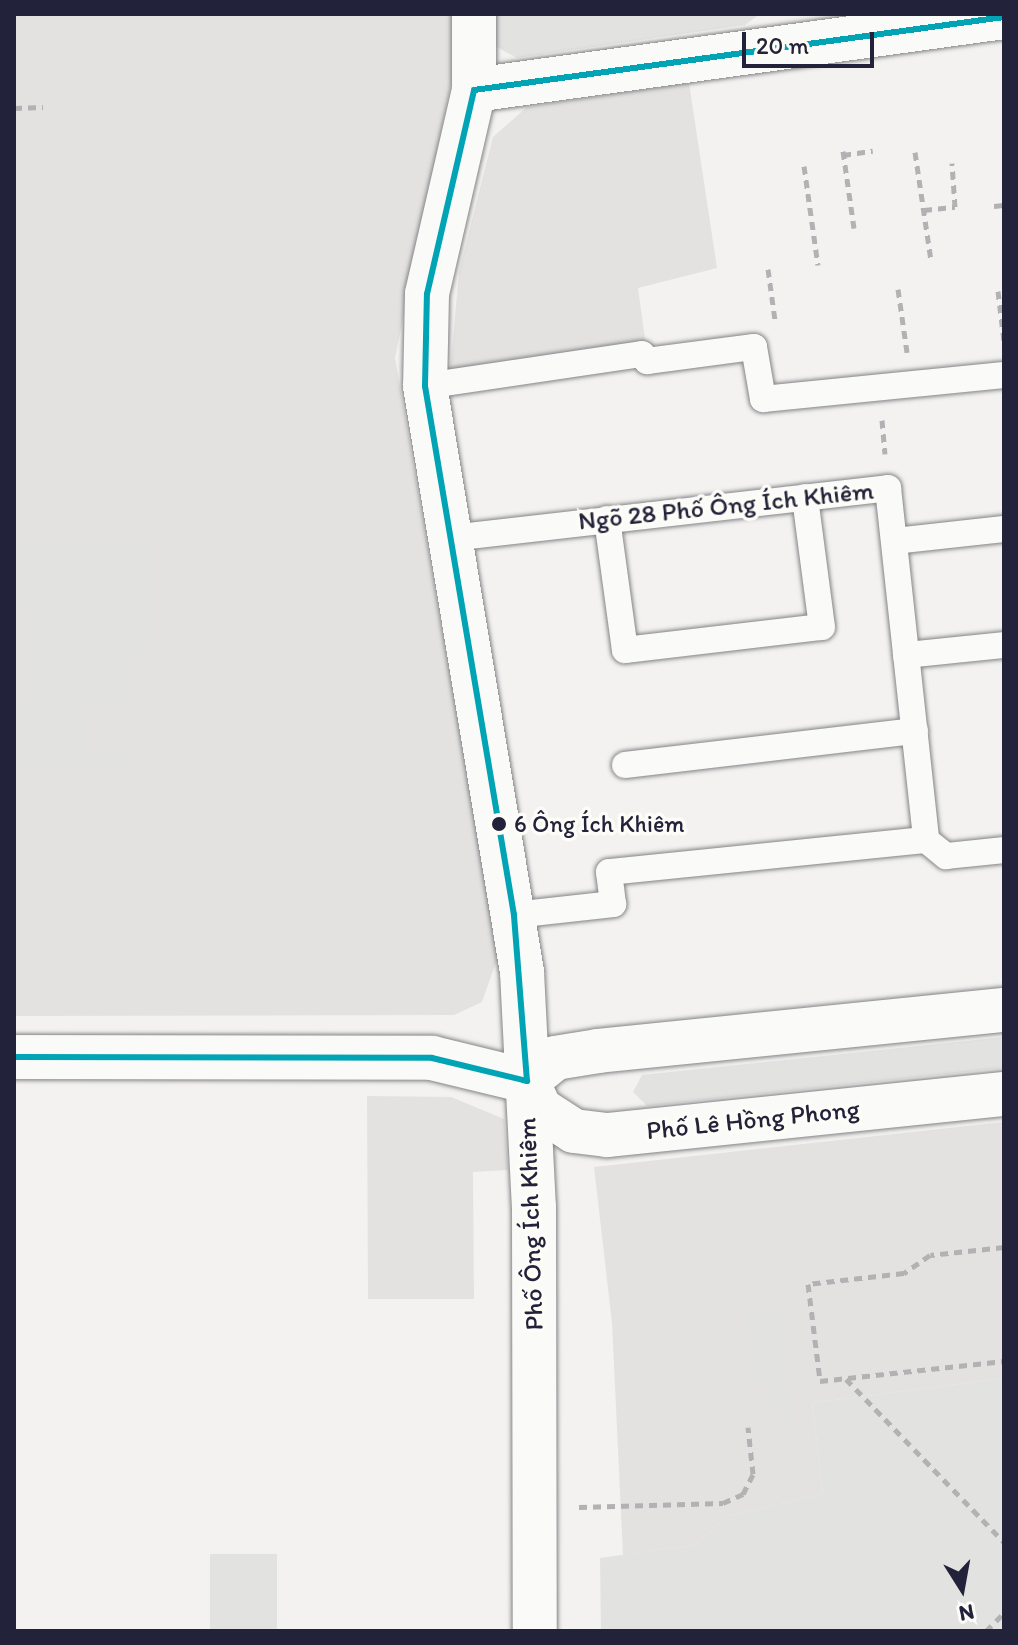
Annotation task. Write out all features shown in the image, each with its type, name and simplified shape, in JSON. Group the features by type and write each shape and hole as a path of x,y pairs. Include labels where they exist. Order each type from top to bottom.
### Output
{"street":[{"name":"Phố Ông Ích Khiêm","path":"474,14 474,90 427,294 425,386 514,915 527,1081 535,1631"},
{"path":"474,90 817,28 1004,17"},
{"path":"14,1057 432,1058 527,1081 555,1058 598,1051 1004,1010"},
{"name":"Phố Lê Hồng Phong","path":"527,1081 540,1109 574,1131 607,1135 1004,1094"}],"lane":[{"path":"425,386 642,354 647,361 754,347 763,399 1004,375"},
{"name":"Ngõ 28 Phố Ông Ích Khiêm","path":"451,538 888,488 926,840"},
{"path":"607,519 625,650 822,627 805,497"},
{"path":"895,541 1004,529"},
{"path":"906,655 1004,645"},
{"path":"625,765 915,731"},
{"path":"514,915 613,904 609,872 926,840 946,856 1004,850"}],"path":[{"path":"14,108 43,107"},
{"path":"854,228 843,153 873,151"},
{"path":"915,152 931,261"},
{"path":"924,210 955,207 952,163"},
{"path":"804,166 818,265"},
{"path":"994,206 1004,205"},
{"path":"898,289 912,385"},
{"path":"998,291 1004,342"},
{"path":"879,387 888,488"},
{"path":"1004,1247 930,1255 904,1273 808,1284 820,1381 1004,1361"},
{"path":"846,1379 1004,1542"},
{"path":"535,1508 723,1503 743,1494 753,1474 748,1427"},
{"path":"986,1631 1004,1613"}],"shaded area":[{"path":"14,14 456,14 453,73 395,358 498,957 482,1002 454,1015 14,1016"},
{"path":"493,14 760,14 745,25 517,58 495,46"},
{"path":"689,83 717,268 638,288 646,346 450,373 459,272 493,137 527,107"},
{"path":"14,542 153,543 153,651 125,652 125,707 87,708 87,752 127,752 127,766 14,766 14,708 30,708 30,603 14,602"},
{"path":"1004,1037 1004,1068 647,1106 633,1092 642,1075"},
{"path":"367,1096 451,1097 504,1119 508,1170 473,1172 474,1299 368,1299"},
{"path":"1004,1122 1004,1378 812,1403 823,1494 728,1516 695,1545 623,1555 612,1323 594,1167"},
{"path":"778,1307 792,1421 774,1423 768,1380 753,1382 745,1311"},
{"path":"1004,1378 1004,1631 601,1631 600,1558 695,1545 728,1516 823,1494 812,1403"},
{"path":"210,1554 277,1554 277,1631 210,1631"}],"transit line":[{"path":"14,1057 432,1058 527,1081 514,915 425,386 427,294 474,90 1004,17"}],"place":[{"name":"6 Ông Ích Khiêm","path":"499,824"}]}
